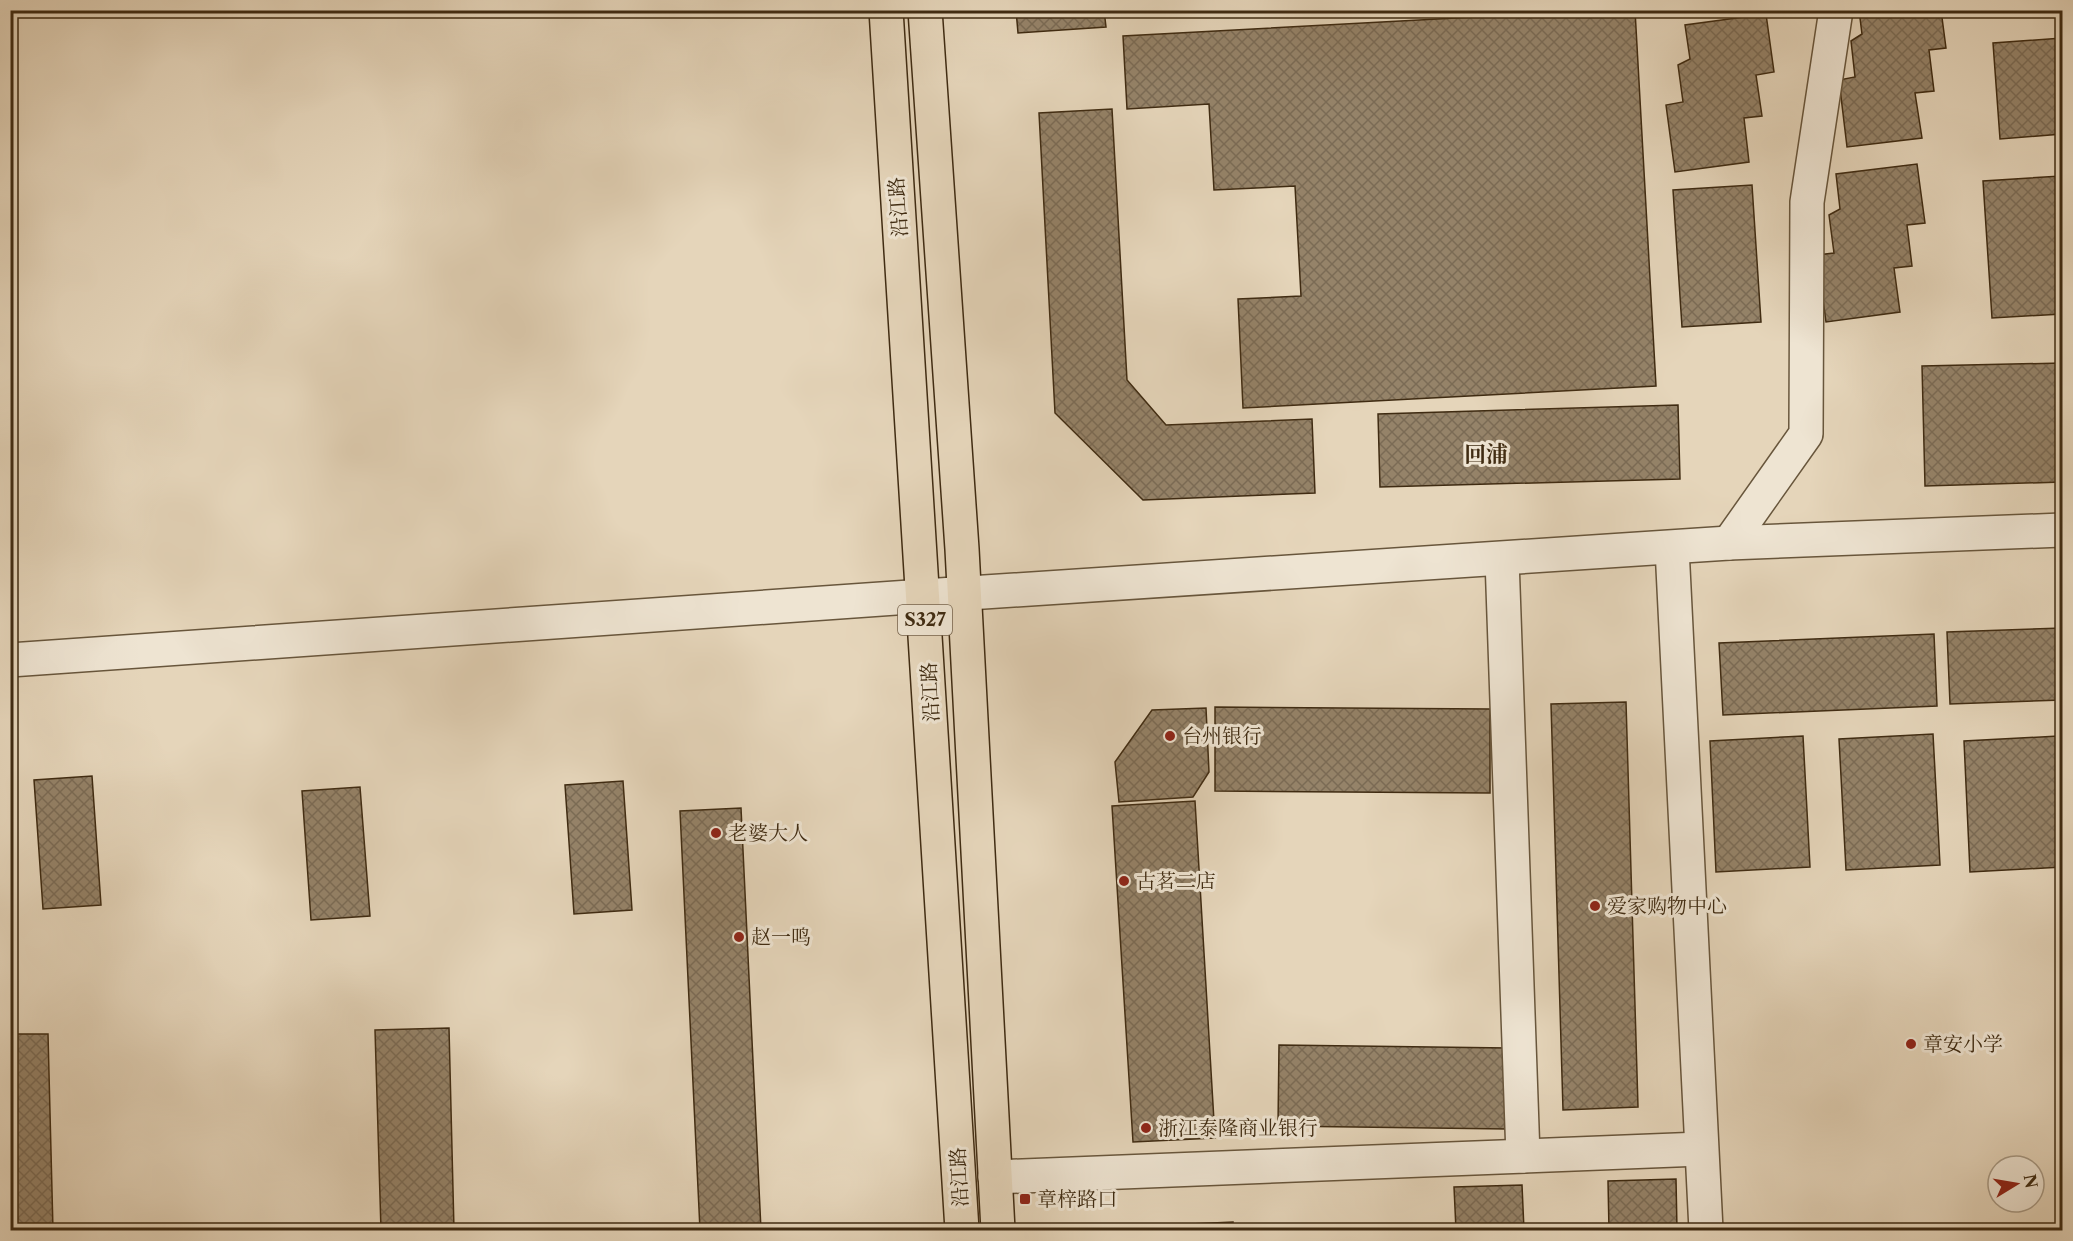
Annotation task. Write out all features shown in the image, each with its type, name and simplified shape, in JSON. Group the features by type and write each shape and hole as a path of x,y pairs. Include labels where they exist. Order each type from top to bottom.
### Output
{"main road":[{"name":"沿江路","path":"886,10 962,1230"},
{"name":"沿江路","path":"925,10 964,595 998,1230"}],"street":[{"path":"1729,543 1806,434 1807,202 1836,10"},
{"path":"10,660 1729,543 2062,530"},
{"path":"1672,548 1706,1230"},
{"path":"1502,559 1523,1156"},
{"path":"995,1177 1701,1149"}],"building":[{"path":"1016,10 1104,10 1106,27 1018,33"},
{"path":"1635,10 1656,386 1243,408 1238,299 1301,296 1295,186 1214,190 1209,104 1127,109 1123,36"},
{"path":"1859,10 1941,10 1946,48 1929,50 1934,91 1915,93 1922,138 1847,147 1839,80 1855,77 1851,41 1862,34"},
{"path":"1766,14 1774,72 1756,75 1762,116 1744,118 1749,162 1675,172 1666,105 1683,102 1678,65 1690,59 1685,25"},
{"path":"2062,38 2062,134 2000,139 1993,43"},
{"path":"1112,109 1127,380 1166,425 1312,419 1315,493 1143,500 1055,413 1039,113"},
{"path":"1917,164 1925,223 1907,225 1912,266 1894,268 1900,312 1826,322 1817,255 1834,253 1829,215 1840,209 1836,174"},
{"path":"2061,176 2062,314 1992,318 1983,181"},
{"path":"1752,185 1761,322 1682,327 1673,190"},
{"path":"2062,363 2062,482 1925,486 1922,366"},
{"path":"1678,405 1680,479 1380,487 1378,414"},
{"path":"2062,628 2062,700 1950,704 1947,632"},
{"path":"1934,634 1937,706 1723,715 1719,643"},
{"name":"爱家购物中心","path":"1626,702 1638,1107 1563,1110 1551,704"},
{"path":"1215,707 1490,709 1490,793 1215,791"},
{"name":"台州银行","path":"1206,708 1209,772 1193,797 1119,802 1115,762 1152,710"},
{"path":"1933,734 1940,865 1846,870 1839,739"},
{"path":"1803,736 1810,867 1716,872 1710,741"},
{"path":"2058,736 2062,867 1970,872 1964,741"},
{"path":"92,776 101,905 43,909 34,780"},
{"path":"623,781 632,910 574,914 565,785"},
{"path":"360,787 370,916 311,920 302,791"},
{"path":"1195,801 1215,1138 1133,1142 1112,806"},
{"path":"741,808 761,1230 700,1230 680,811"},
{"path":"449,1028 454,1230 381,1230 375,1030"},
{"path":"10,1034 48,1034 53,1230 10,1230"},
{"path":"1279,1045 1508,1048 1507,1129 1278,1126"},
{"path":"1676,1179 1677,1230 1609,1230 1608,1181"},
{"path":"1522,1185 1524,1230 1456,1230 1454,1187"},
{"path":"1233,1222 1233,1230 1147,1230 1147,1226"}],"place":[{"name":"台州银行","path":"1170,736"},
{"name":"老婆大人","path":"716,833"},
{"name":"古茗二店","path":"1124,881"},
{"name":"爱家购物中心","path":"1595,906"},
{"name":"赵一鸣","path":"739,937"},
{"name":"章安小学","path":"1911,1044"},
{"name":"浙江泰隆商业银行","path":"1146,1128"},
{"name":"章梓路口","path":"1025,1199"}],"district":[{"name":"回浦","path":"1486,454"}]}
